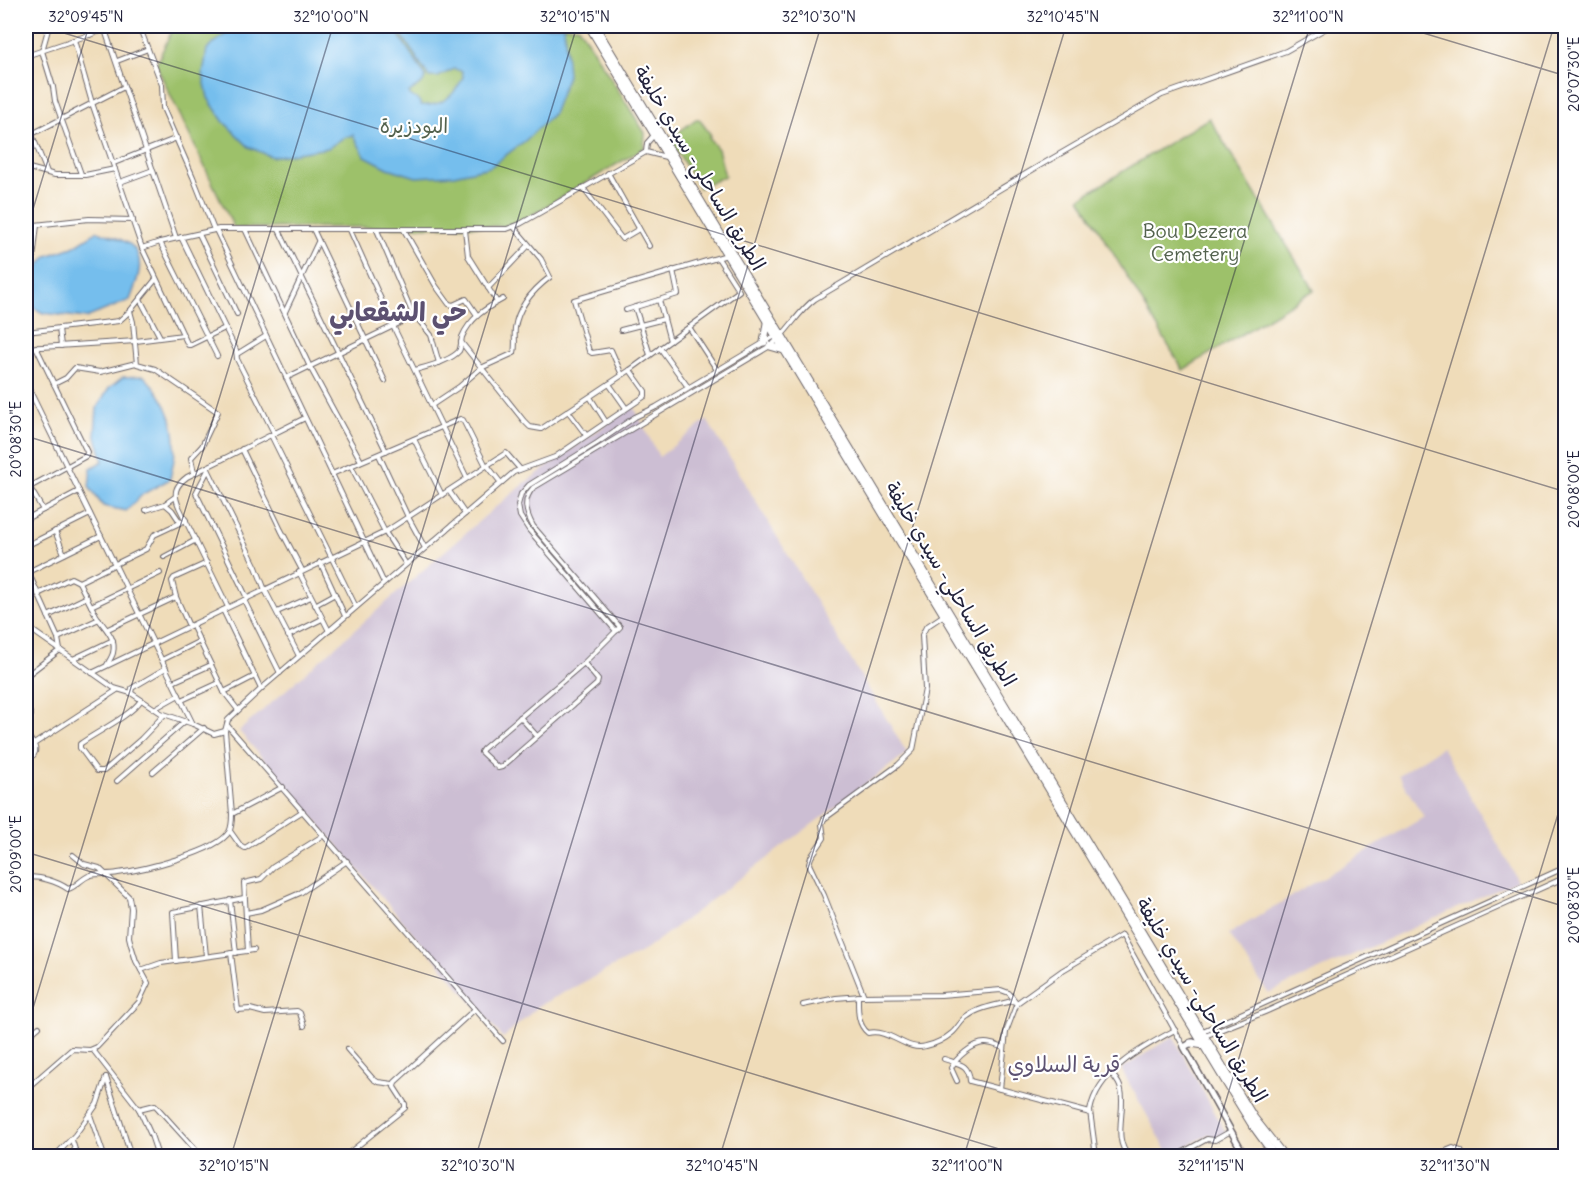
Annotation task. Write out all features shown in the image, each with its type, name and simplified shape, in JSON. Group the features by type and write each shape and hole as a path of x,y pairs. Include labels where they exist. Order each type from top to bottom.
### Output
{"highway":[{"path":"589,26 727,255 743,289 767,321 781,335 784,350 1251,1123 1275,1156"},
{"name":"الطريق الساحلي- سيدي خليفة","path":"595,26 1200,1036 1254,1118 1284,1156"},
{"path":"767,321 767,344 784,350"},
{"path":"1188,1044 1200,1036"},
{"path":"1188,1044 1200,1036"}],"street":[{"path":"49,26 42,51 53,87 54,101 81,174"},
{"path":"88,26 90,35"},
{"path":"26,56 116,26"},
{"path":"139,26 162,85 163,108 215,230 384,583"},
{"path":"584,663 595,676 597,684 501,769 481,752 584,663 618,629 520,516 519,498 523,490 532,482 617,432 651,416 781,335 806,305 815,299 1155,99 1286,51 1330,26"},
{"path":"105,30 178,238 225,328 272,434 356,607"},
{"path":"74,40 92,103 142,248 183,335 189,345 225,328"},
{"path":"117,61 148,49"},
{"path":"28,133 124,87"},
{"path":"26,120 28,133 48,173"},
{"path":"646,152 647,143 654,135"},
{"path":"113,163 177,138"},
{"path":"142,248 215,230 502,230 514,227 646,152 669,159"},
{"path":"26,175 29,168 55,175 93,174 116,169"},
{"path":"120,182 153,170"},
{"path":"608,173 649,246"},
{"path":"583,188 622,238 639,229"},
{"path":"26,226 89,219 133,220"},
{"path":"26,273 33,259 37,225"},
{"path":"432,405 459,387 481,368 514,353 515,326 521,309 532,292 550,277 541,260 514,227"},
{"path":"313,229 385,381"},
{"path":"245,230 310,367 361,461"},
{"path":"279,230 386,451"},
{"path":"350,230 393,326 467,478"},
{"path":"377,230 414,316 431,334 439,363"},
{"path":"404,230 449,304 453,305 466,299 477,315"},
{"path":"465,230 468,256 497,302"},
{"path":"199,234 237,314"},
{"path":"285,312 318,241"},
{"path":"160,242 217,356"},
{"path":"488,288 528,246"},
{"path":"26,256 34,250"},
{"path":"622,375 611,350 592,353 589,351 574,300 727,255"},
{"path":"461,342 530,427 541,429 630,370 743,289 718,258"},
{"path":"626,310 676,295 679,292 673,270"},
{"path":"26,332 115,322 125,317 156,279"},
{"path":"140,299 160,337"},
{"path":"415,370 439,363 459,351 469,325 477,315 504,299"},
{"path":"659,300 670,341"},
{"path":"635,307 650,355"},
{"path":"130,311 136,341 136,363"},
{"path":"286,378 414,316"},
{"path":"621,330 664,319"},
{"path":"689,327 717,370"},
{"path":"59,328 60,345"},
{"path":"26,348 136,341 183,335"},
{"path":"237,354 266,336"},
{"path":"531,528 526,504 531,489 617,432 635,417 767,344"},
{"path":"27,488 86,456 87,452 36,347"},
{"path":"660,348 688,387"},
{"path":"54,384 66,378 75,368 100,372 136,363 158,371 218,412 202,446 191,458 194,473"},
{"path":"26,878 33,877 59,883 68,889 74,888 81,880 91,875 118,873 166,863 221,840 230,831 232,814 225,731 226,724 238,710 514,472 555,457 645,396 646,393 630,370"},
{"path":"26,383 193,724"},
{"path":"609,384 626,408"},
{"path":"590,397 606,422"},
{"path":"568,411 586,435"},
{"path":"648,411 651,416"},
{"path":"228,607 175,497 176,488 179,483 194,473 208,469 242,449 305,418"},
{"path":"332,474 460,419 463,420 486,465 501,483"},
{"path":"414,439 442,495"},
{"path":"242,449 310,597 329,631"},
{"path":"92,673 154,641 385,532 507,453 520,469"},
{"path":"378,454 425,548"},
{"path":"351,466 385,532 406,564"},
{"path":"208,469 299,656"},
{"path":"208,469 196,493 280,673"},
{"path":"26,481 27,488 43,510"},
{"path":"26,519 79,491"},
{"path":"448,491 465,514"},
{"path":"146,510 165,504 175,497"},
{"path":"165,504 180,522"},
{"path":"26,546 90,514"},
{"path":"79,582 146,549 154,535 186,520"},
{"path":"55,531 64,555"},
{"path":"28,572 101,536"},
{"path":"164,557 196,540"},
{"path":"320,562 345,616"},
{"path":"207,563 174,578 172,585 224,692 238,710"},
{"path":"26,567 58,638 60,650"},
{"path":"91,606 160,573"},
{"path":"38,594 71,578 79,582 113,640 114,652 107,665"},
{"path":"26,593 35,588"},
{"path":"315,605 335,594"},
{"path":"48,616 87,597"},
{"path":"108,629 176,597"},
{"path":"277,612 310,597"},
{"path":"223,610 261,689"},
{"path":"944,615 926,627 922,635 925,689 913,750 898,765 824,819 822,825 824,838 810,860 811,868 824,895 861,996 858,1016 862,1028 868,1033 888,1035 915,1047 925,1047 952,1033 967,1016 985,1008 1012,1001 1017,1003"},
{"path":"58,638 99,619"},
{"path":"288,636 322,619"},
{"path":"26,626 118,690 131,693 164,715 204,728 214,734 225,731"},
{"path":"73,659 113,640"},
{"path":"162,660 200,641"},
{"path":"26,676 60,650"},
{"path":"173,682 211,665"},
{"path":"131,693 132,688 139,682 166,668"},
{"path":"224,692 255,676"},
{"path":"154,709 219,682"},
{"path":"34,744 118,690"},
{"path":"141,700 138,705 110,726 80,744 80,748 98,771 104,771 141,739 164,715"},
{"path":"26,705 31,715 26,723"},
{"path":"520,717 537,736"},
{"path":"117,781 184,722"},
{"path":"226,724 503,1041"},
{"path":"153,772 204,728"},
{"path":"26,734 34,744 35,753 26,762"},
{"path":"232,814 283,787"},
{"path":"230,831 245,848 303,811"},
{"path":"248,951 244,883 261,879 273,867 324,836"},
{"path":"27,1086 72,1049 93,1050 140,1002 148,982 129,937 131,901 97,867 84,864 73,855"},
{"path":"246,913 261,910 300,893 347,861"},
{"path":"1200,1036 1566,867"},
{"path":"1200,1036 1265,1012 1566,877"},
{"path":"176,961 173,912 244,898"},
{"path":"230,900 238,1010 250,1009 265,1013 297,1011 300,1013 304,1026"},
{"path":"201,906 206,956"},
{"path":"245,906 252,911"},
{"path":"1000,1089 1006,1032 1017,1003 1063,970 1122,935 1175,1030 1188,1044 1245,1156"},
{"path":"141,970 176,961 254,950"},
{"path":"803,1005 836,998 861,996 941,995 1001,990 1009,993 1017,1003"},
{"path":"393,1084 475,1009"},
{"path":"26,1038 39,1027"},
{"path":"1096,1156 1095,1135 1090,1113 1094,1099 1111,1073 1126,1060 1175,1030"},
{"path":"957,1081 951,1068 969,1050 982,1043 1004,1048"},
{"path":"347,1049 373,1079 393,1084"},
{"path":"93,1050 107,1071 139,1109 158,1156"},
{"path":"944,1059 963,1065 970,1081 1090,1113"},
{"path":"55,1156 72,1140 100,1099 107,1071"},
{"path":"1111,1073 1121,1088 1122,1147 1129,1156"},
{"path":"106,1077 131,1156"},
{"path":"345,1156 405,1106 393,1084"},
{"path":"139,1109 155,1105 201,1156"},
{"path":"90,1115 104,1156"},
{"path":"1176,1156 1207,1139 1215,1140 1231,1131"},
{"path":"72,1140 77,1156"},
{"path":"1432,1156 1453,1148 1461,1151 1464,1156"}],"shaded area":[{"path":"633,405 659,457 707,420 907,753 645,950 540,1005 503,1038 239,731 492,510 526,482"},
{"path":"1442,747 1517,881 1268,993 1229,934 1424,817 1398,775"},
{"path":"1173,1036 1226,1133 1213,1140 1209,1134 1170,1156 1121,1069"}],"green space":[{"name":"البودزيرة","path":"174,26 578,26 645,133 644,148 525,219 506,226 234,228 156,65"},
{"name":"Bou Dezera Cemetery","path":"1209,118 1314,290 1183,370 1080,198"},
{"path":"699,119 711,135 709,138 718,149 725,176 699,188 672,143 672,137"}],"water":[{"path":"236,26 393,26 426,77 422,84 409,92 421,105 441,102 452,94 463,77 462,71 454,69 438,77 429,77 396,26 564,26 568,75 553,114 526,140 490,167 454,175 416,177 388,168 365,156 353,135 343,138 328,148 272,157 249,147 223,121 208,98 203,74 207,49"},
{"path":"98,231 125,241 132,246 139,258 139,272 130,300 86,318 43,313 26,304 26,281 47,256 73,247"},
{"path":"144,376 162,399 173,426 175,449 170,479 143,494 126,511 103,506 89,487 91,468 103,461 95,434 97,408 109,388 123,377"}],"district":[{"name":"حي الشقعابي","path":"398,312"},
{"name":"قرية السلاوي","path":"1064,1064"}]}
